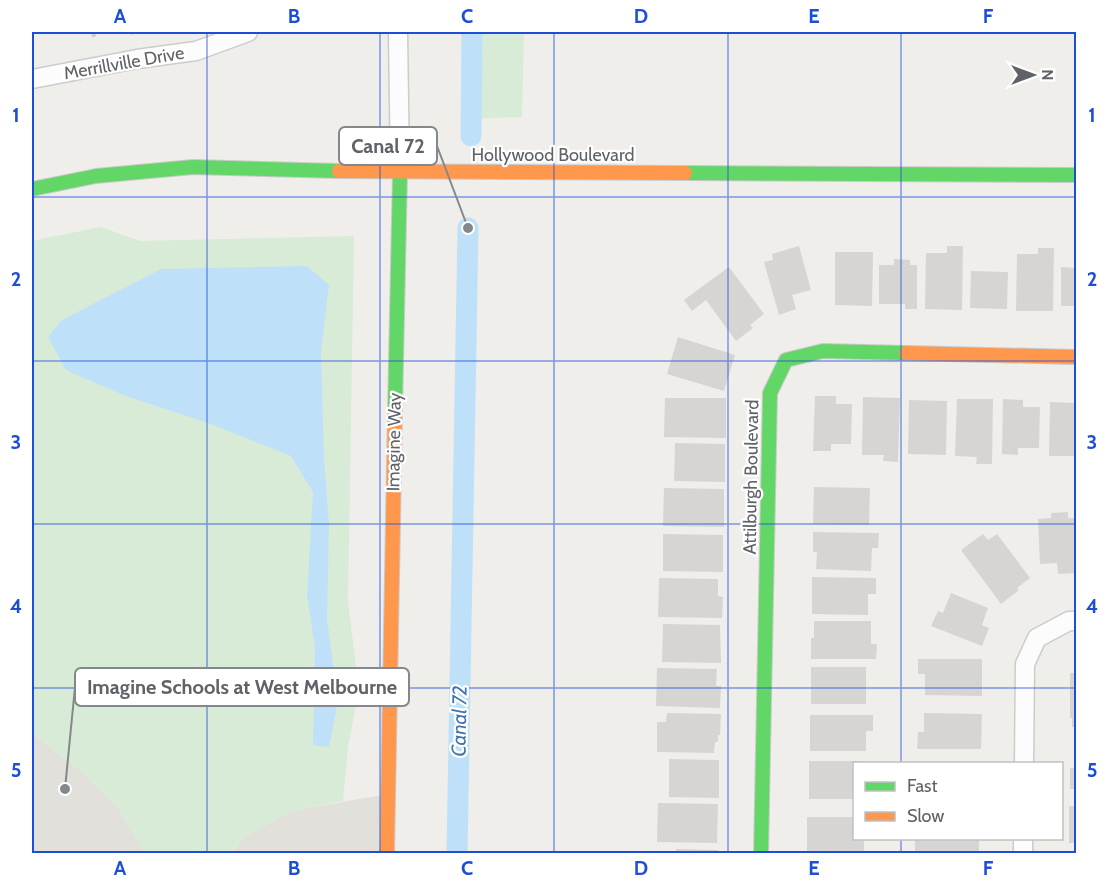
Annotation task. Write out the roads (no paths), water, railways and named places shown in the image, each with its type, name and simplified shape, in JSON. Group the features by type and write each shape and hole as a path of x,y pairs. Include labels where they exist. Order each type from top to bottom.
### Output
{"street":[{"name":"Merrillville Drive","path":"32,80 137,59 196,51 248,32"},
{"name":"Imagine Way","path":"387,854 400,172 398,32"},
{"name":"Hollywood Boulevard","path":"32,189 96,177 193,167 400,172 1077,175"},
{"name":"Attilburgh Boulevard","path":"761,854 770,393 786,360 823,351 1077,357"},
{"path":"1024,762 1025,664 1037,638 1069,621 1077,621"}],"water":[{"path":"307,266 329,285 321,351 324,459 329,525 327,619 338,701 329,747 313,745 315,647 307,595 313,492 291,456 211,424 123,395 66,370 48,337 62,320 161,269"}],"waterway":[{"name":"Canal 72","path":"471,136 472,32"},
{"name":"Canal 72","path":"457,854 468,228"}],"place":[{"name":"Canal 72","path":"468,228"},
{"name":"Imagine Schools at West Melbourne","path":"65,789"}]}
